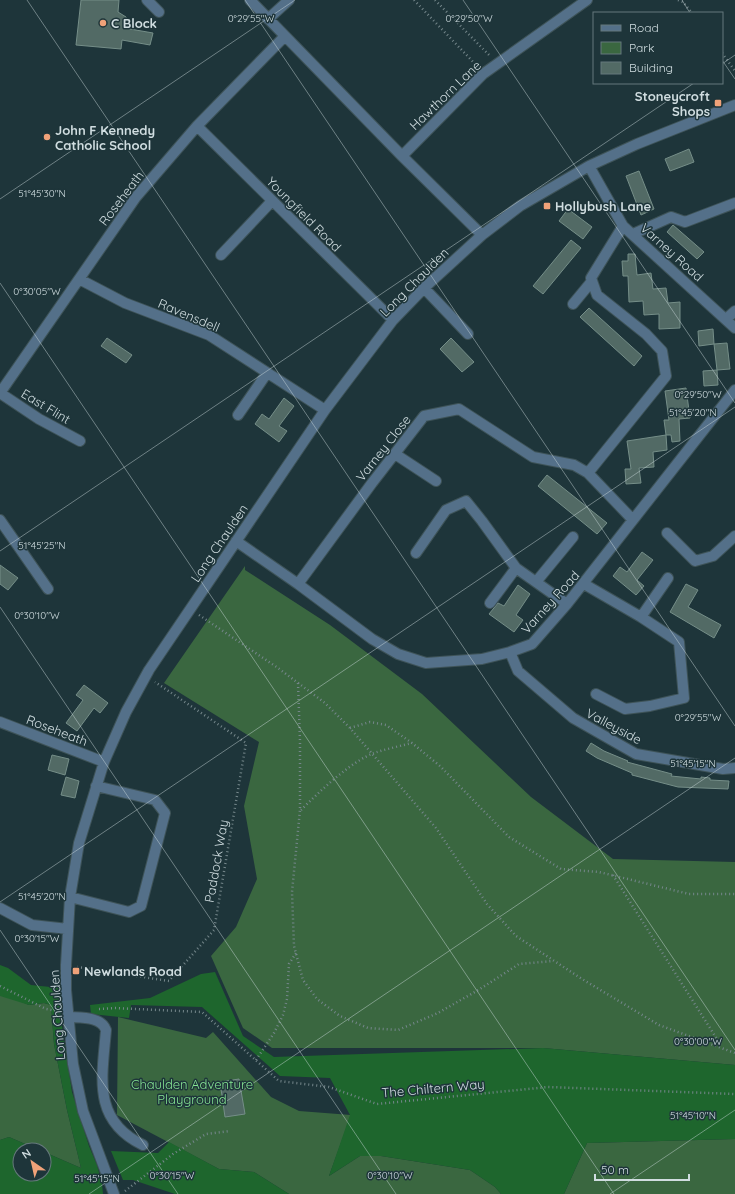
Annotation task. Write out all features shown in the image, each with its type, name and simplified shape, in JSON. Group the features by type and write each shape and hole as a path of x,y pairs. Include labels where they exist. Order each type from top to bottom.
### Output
{"street":[{"path":"147,0 159,12"},
{"path":"250,0 402,156 482,235"},
{"path":"268,19 289,0"},
{"name":"Hawthorn Lane","path":"402,156 483,74 587,0"},
{"name":"Roseheath","path":"0,393 136,197 197,126 285,36"},
{"name":"Long Chaulden","path":"114,1194 83,1111 73,1064 68,1014 66,965 68,929 70,898 79,843 96,786 104,762 126,712 146,676 325,410 393,320 424,288 482,235 520,206 589,166 637,144 735,105"},
{"name":"Youngfield Road","path":"197,126 393,320"},
{"name":"Varney Road","path":"589,166 623,226 735,328"},
{"path":"221,255 272,201"},
{"path":"633,234 670,217 685,222 735,203"},
{"path":"623,226 591,278 597,294 646,334 662,352 666,376 588,473 633,520"},
{"name":"Ravensdell","path":"79,280 125,303 209,335 325,410"},
{"path":"573,304 592,281"},
{"path":"424,288 468,334"},
{"path":"726,319 735,311"},
{"path":"238,415 267,373"},
{"name":"Varney Road","path":"236,541 298,584 372,639 398,654 426,663 482,659 510,652 532,644 567,604 735,390"},
{"name":"East Flint","path":"0,393 39,419 80,441"},
{"name":"Varney Close","path":"298,584 424,416 459,409 533,458 574,465 588,473"},
{"path":"395,454 436,481"},
{"path":"416,553 446,510 466,501 482,520 516,568 567,604"},
{"path":"0,520 48,589"},
{"path":"667,533 695,561 713,556 735,536"},
{"path":"536,582 573,537"},
{"path":"490,603 516,568"},
{"path":"641,617 668,578"},
{"path":"584,584 641,617 679,642 684,698 650,706 625,709 596,694"},
{"name":"Valleyside","path":"510,652 518,671 573,718 636,754 723,769 735,768"},
{"name":"Roseheath","path":"1,726 104,762"},
{"path":"70,898 129,912 141,906 165,813 155,800 96,786"},
{"path":"0,908 32,926 68,929"},
{"path":"68,1014 92,1019 103,1024 105,1027 102,1075 106,1107 110,1117 121,1131 144,1145"}],"path":[{"path":"414,0 483,74"},
{"path":"435,0 498,64"},
{"path":"678,0 683,2 691,12"},
{"path":"723,54 735,70"},
{"path":"190,610 278,668 325,703 350,728 436,828 487,904 516,936 659,1025 735,1052"},
{"name":"Paddock Way","path":"66,965 169,981 214,930 246,743 146,676"},
{"path":"298,683 300,810 292,892 294,946 303,980 317,999 340,1016 368,1028 398,1030 438,1013 480,989 519,964 554,961"},
{"path":"350,728 370,722 386,725 412,743 440,766 509,837 561,869 599,872 689,894 735,894"},
{"path":"300,810 321,790 351,766 373,754 412,743"},
{"path":"613,875 723,1048"},
{"path":"256,1060 274,1033 283,1015 287,999 289,964 296,953"},
{"path":"0,986 46,1009 68,1014"},
{"name":"The Chiltern Way","path":"98,1009 114,1008 202,1012 279,1081 329,1087 377,1104 548,1087 735,1094"},
{"path":"121,1194 173,1154 206,1134 230,1131"}],"green space":[{"path":"245,566 245,570 330,625 422,694 531,797 613,859 735,862 735,1065 543,1048 272,1048 243,1028 211,956 236,927 257,879 244,806 259,742 164,683"},
{"path":"0,965 8,968 31,985 60,988 63,1009 60,1008 62,1026 72,1092 89,1146 97,1165 103,1194 0,1194 0,1140 9,1137 21,1142 12,1142 12,1182 52,1182 52,1155 81,1168 67,1110 54,1044 51,1005 44,1003 29,1005 0,996"},
{"path":"215,972 243,1036 274,1057 543,1048 735,1065 735,1139 587,1143 564,1194 501,1194 495,1187 470,1170 381,1156 360,1156 329,1176 350,1115 330,1078 280,1076 202,1007 131,1005 129,1018 91,1014 90,1005 150,998 201,974"},
{"path":"0,993 29,1005 44,1003 51,1005 54,1044 67,1110 81,1168 52,1155 52,1142 21,1142 9,1137 0,1140"},
{"name":"Chaulden Adventure Playground","path":"118,1017 206,1038 213,1032 271,1097 299,1111 351,1115 329,1176 360,1156 381,1156 470,1170 495,1187 501,1194 289,1194 254,1172 219,1169 117,1115"},
{"path":"735,1139 735,1194 564,1194 587,1143"},
{"path":"169,1142 219,1169 254,1172 289,1194 175,1194 133,1180 123,1180 111,1151 158,1153"}],"building":[{"name":"C Block","path":"81,0 119,0 118,12 126,17 130,29 153,33 150,45 122,40 121,49 76,45"},
{"path":"689,149 694,162 670,171 665,159"},
{"path":"639,171 654,209 641,215 626,176"},
{"path":"568,209 592,227 583,239 559,221"},
{"path":"673,225 704,252 697,259 667,232"},
{"path":"571,240 581,248 543,294 533,286"},
{"path":"628,254 635,254 637,275 651,273 653,289 666,288 668,303 680,302 680,328 659,329 659,314 644,315 643,301 629,302 628,276 623,276 622,261 628,261"},
{"path":"589,308 642,356 634,366 580,317"},
{"path":"713,329 714,344 699,346 698,331"},
{"path":"107,338 132,355 126,363 101,346"},
{"path":"451,338 474,362 462,372 440,349"},
{"path":"727,343 730,369 717,370 714,344"},
{"path":"717,370 718,385 704,386 703,371"},
{"path":"686,388 690,418 679,419 680,441 672,442 671,435 666,435 664,420 669,420 665,391"},
{"path":"284,398 294,406 279,426 287,431 279,442 255,424 262,414 269,419"},
{"path":"666,435 667,450 653,452 654,467 639,468 641,483 626,484 625,469 631,469 627,441"},
{"path":"547,475 607,523 597,534 538,486"},
{"path":"642,552 653,560 637,580 644,586 636,595 613,576 620,567 627,572"},
{"path":"0,565 18,578 8,590 0,584"},
{"path":"686,584 698,590 688,607 721,625 714,638 670,612"},
{"path":"518,585 530,594 516,615 523,620 514,632 489,614 498,603 504,606"},
{"path":"84,685 108,703 100,713 94,708 77,731 66,723 83,700 76,695"},
{"path":"591,743 604,751 628,761 627,762 672,774 671,776 701,779 701,777 710,778 710,780 729,781 728,789 678,787 632,775 632,773 597,758 586,751"},
{"path":"52,755 69,759 65,775 48,770"},
{"path":"66,777 79,781 75,798 61,795"},
{"path":"239,1079 245,1114 225,1117 220,1082"}],"place":[{"name":"C Block","path":"103,23"},
{"name":"Stoneycroft Shops","path":"718,103"},
{"name":"John F Kennedy Catholic School","path":"47,137"},
{"name":"Hollybush Lane","path":"547,206"},
{"name":"Newlands Road","path":"76,971"}]}
